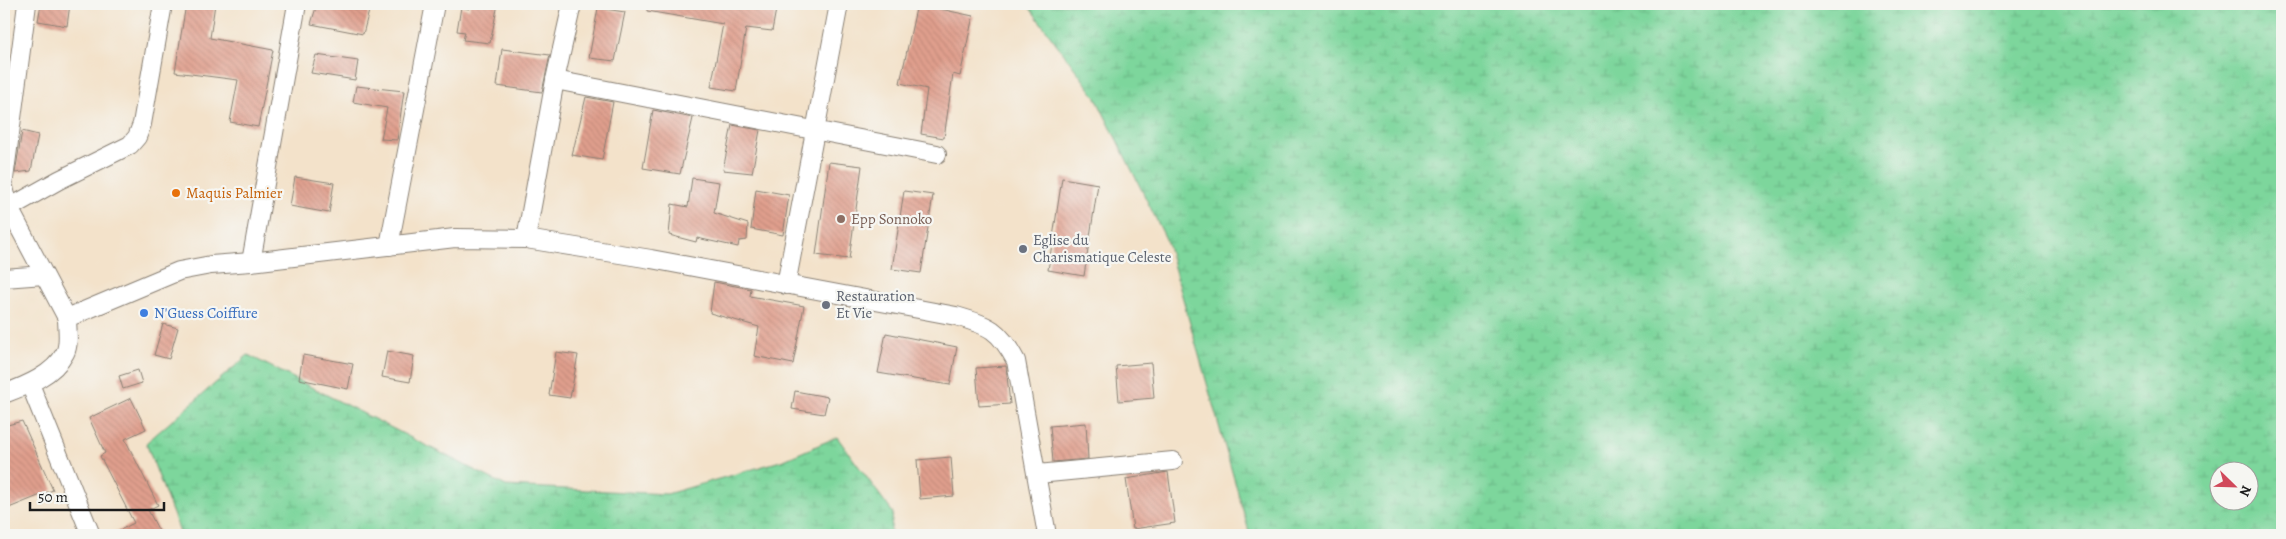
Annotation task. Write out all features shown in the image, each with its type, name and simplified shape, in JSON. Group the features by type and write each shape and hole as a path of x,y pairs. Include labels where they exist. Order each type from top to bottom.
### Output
{"street":[{"path":"4,179 27,4"},
{"path":"7,208 130,145 142,124 163,4"},
{"path":"251,262 297,4"},
{"path":"389,246 435,4"},
{"path":"526,238 555,80 572,4"},
{"path":"786,285 839,4"},
{"path":"555,80 937,154"},
{"path":"4,187 7,208 67,318 68,340 66,352 53,367 30,384 4,394"},
{"path":"67,318 179,271 211,265 455,238 526,238 651,259 956,316 987,325 1006,341 1016,361 1038,474 1047,535"},
{"path":"4,278 44,275"},
{"path":"30,384 92,535"},
{"path":"1038,474 1173,461"}],"green space":[{"path":"1027,4 2282,4 2282,535 1250,535 1166,239 1095,96"},
{"path":"248,355 506,486 667,494 784,460 837,437 893,513 890,535 181,535 146,443"}],"building":[{"path":"41,4 70,4 67,26 38,21"},
{"path":"186,4 215,4 210,38 273,50 258,127 230,122 238,80 175,72"},
{"path":"317,4 369,11 363,34 311,24"},
{"path":"470,4 498,4 490,43 463,40 465,32 457,31 461,7 469,9"},
{"path":"647,4 777,4 772,31 746,28 736,91 711,87 723,24 647,11"},
{"path":"917,4 973,16 960,76 953,74 944,138 921,134 927,89 900,83"},
{"path":"598,8 625,12 615,61 589,58"},
{"path":"502,49 550,55 542,92 497,86"},
{"path":"316,55 358,61 355,80 311,73"},
{"path":"356,86 404,91 397,140 381,139 387,108 353,102"},
{"path":"586,97 613,102 602,160 572,155"},
{"path":"653,110 693,118 680,174 643,168"},
{"path":"732,125 760,130 752,173 723,170"},
{"path":"22,131 38,135 31,171 15,173"},
{"path":"829,162 862,166 849,259 816,255"},
{"path":"295,177 334,183 329,213 290,206"},
{"path":"692,178 719,182 714,213 748,224 747,240 739,241 738,247 697,238 696,242 669,235 672,204 688,207"},
{"path":"1062,178 1098,184 1084,276 1048,270"},
{"path":"756,189 789,195 783,235 751,229"},
{"path":"904,191 933,195 921,273 892,269"},
{"path":"714,282 751,289 750,296 804,306 793,364 754,356 759,327 710,313"},
{"path":"163,324 178,328 169,359 154,355"},
{"path":"886,333 957,347 950,385 878,373"},
{"path":"387,351 414,356 410,382 382,377"},
{"path":"556,352 578,355 570,398 549,395"},
{"path":"303,355 353,364 348,389 299,379"},
{"path":"1151,363 1154,398 1119,401 1116,366"},
{"path":"1006,366 1010,404 979,406 976,368"},
{"path":"138,370 142,383 123,389 119,376"},
{"path":"795,391 828,397 824,414 792,409"},
{"path":"131,398 146,429 125,439 158,505 148,510 161,535 110,535 134,523 100,456 105,453 89,418"},
{"path":"22,421 53,490 4,510 4,426"},
{"path":"1086,423 1088,459 1053,462 1050,426"},
{"path":"951,457 954,496 920,499 917,460"},
{"path":"1168,472 1175,523 1133,529 1126,479"}],"place":[{"name":"Maquis Palmier","path":"176,193"},
{"name":"Epp Sonnoko","path":"841,219"},
{"name":"Eglise du Charismatique Celeste","path":"1023,249"},
{"name":"Restauration Et Vie","path":"826,305"},
{"name":"N'Guess Coiffure","path":"144,313"}]}
